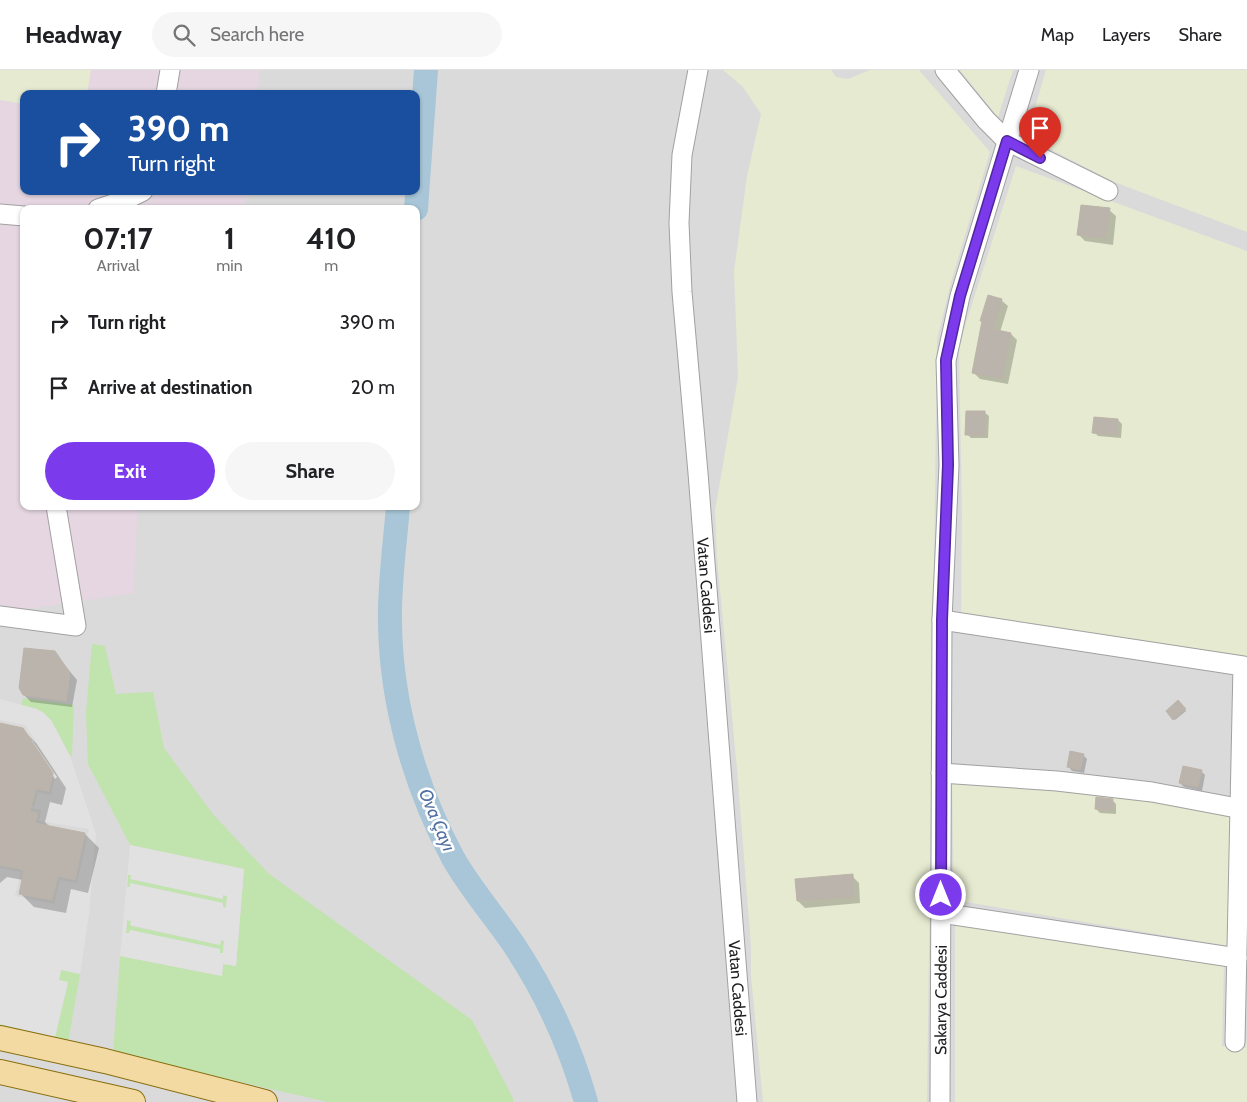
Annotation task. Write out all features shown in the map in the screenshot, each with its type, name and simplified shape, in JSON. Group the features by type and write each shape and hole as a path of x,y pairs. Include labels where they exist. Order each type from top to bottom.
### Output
{"main road":[{"path":"0,1038 105,1061 265,1102"},
{"path":"98,1098 111,1090 117,1081 116,1070 105,1061"},
{"path":"0,1072 98,1098 133,1102"}],"street":[{"path":"167,90 170,70"},
{"name":"Vatan Caddesi","path":"698,70 682,155 679,223 682,292 747,1102"},
{"path":"945,70 986,120 1007,141 1108,191"},
{"name":"Sakarya Caddesi","path":"940,1102 940,773 942,620 948,465 946,360 960,296 1029,70"},
{"path":"110,205 135,195"},
{"path":"0,214 20,216"},
{"path":"0,616 76,626 57,510"},
{"path":"942,620 1243,666 1244,810 1235,1042"},
{"path":"940,773 1132,790 1244,810"},
{"path":"941,913 1237,958"}],"shaded area":[{"path":"0,70 1247,70 1247,1102 0,1102"},
{"path":"91,70 260,70 258,90 88,90"},
{"path":"0,100 20,103 20,195 247,195 245,205 20,205 20,510 138,510 133,593 0,613"},
{"path":"0,699 37,709 51,720 70,756 96,834 89,914 80,974 61,970 59,980 68,982 55,1037 0,1024 0,868 21,872 15,896 54,904 60,880 77,883 89,829 39,821 41,810 14,805 34,807 38,792 51,795 56,772 25,725 0,720"},
{"path":"130,845 244,869 236,966 223,964 222,976 120,956","holes":["128,875 131,875 130,879 223,899 223,895 227,896 226,908 223,907 223,903 130,883 130,887 127,887","127,920 131,921 130,925 220,945 221,940 224,941 223,953 220,953 220,949 130,930 129,933 126,933"]}],"green space":[{"path":"0,70 91,70 88,90 20,90 20,103 0,100"},
{"path":"723,70 831,70 836,77 848,79 870,70 919,70 990,152 951,282 937,340 927,1102 763,1102 751,976 751,946 737,769 717,558 715,511 738,377 734,271 747,176 761,114 743,87"},
{"path":"960,70 1013,70 998,117"},
{"path":"1046,70 1247,70 1247,232 1114,182 1050,149 1037,139 1032,132 1031,121"},
{"path":"1016,166 1247,251 1247,657 961,619 962,511 959,350"},
{"path":"92,644 105,646 116,694 153,692 164,748 213,814 268,873 472,1020 513,1098 513,1102 328,1102 113,1053 120,956 222,976 223,964 236,966 244,869 130,845 88,764 86,712"},
{"path":"23,698 74,705 72,756 70,756 56,729 44,713 21,705"},
{"path":"952,781 1120,797 1232,815 1228,946 954,900"},
{"path":"128,875 131,875 131,879 223,899 223,895 227,896 226,908 223,907 222,903 130,883 130,887 127,887"},
{"path":"127,920 131,921 131,926 220,945 221,940 224,941 223,953 220,953 220,949 130,930 129,933 126,933"},
{"path":"955,925 1224,964 1222,1046 1246,1048 1247,1037 1247,1102 955,1102"},
{"path":"61,969 80,974 68,1043 0,1028 0,1024 55,1037 68,983 59,980"}],"building":[{"path":"1081,205 1110,208 1106,238 1077,235"},
{"path":"988,295 1002,299 993,329 1011,333 1002,379 972,373 982,321 980,321"},
{"path":"966,411 985,411 985,435 965,435"},
{"path":"1094,417 1118,419 1117,435 1092,433"},
{"path":"24,648 55,651 70,673 66,701 23,695 19,688"},
{"path":"1178,700 1186,709 1173,720 1166,711"},
{"path":"0,723 23,728 53,773 49,791 36,789 30,811 38,813 35,823 85,833 75,880 58,876 52,900 19,894 24,870 0,865"},
{"path":"1070,751 1084,754 1080,770 1067,767"},
{"path":"1183,766 1202,770 1198,787 1179,783"},
{"path":"1096,797 1113,799 1112,810 1095,809"},
{"path":"853,874 854,897 797,901 795,879"}],"waterway":[{"name":"Ova Çayı","path":"420,153 426,70"},
{"name":"Ova Çayı","path":"416,205 417,195"},
{"name":"Ova Çayı","path":"398,510 390,594 391,653 400,714 417,774 427,803 453,858 512,942 546,999 564,1039 586,1102"}],"route":[{"path":"941,895 942,620 948,465 946,360 960,296 1007,141 1040,158"}]}
